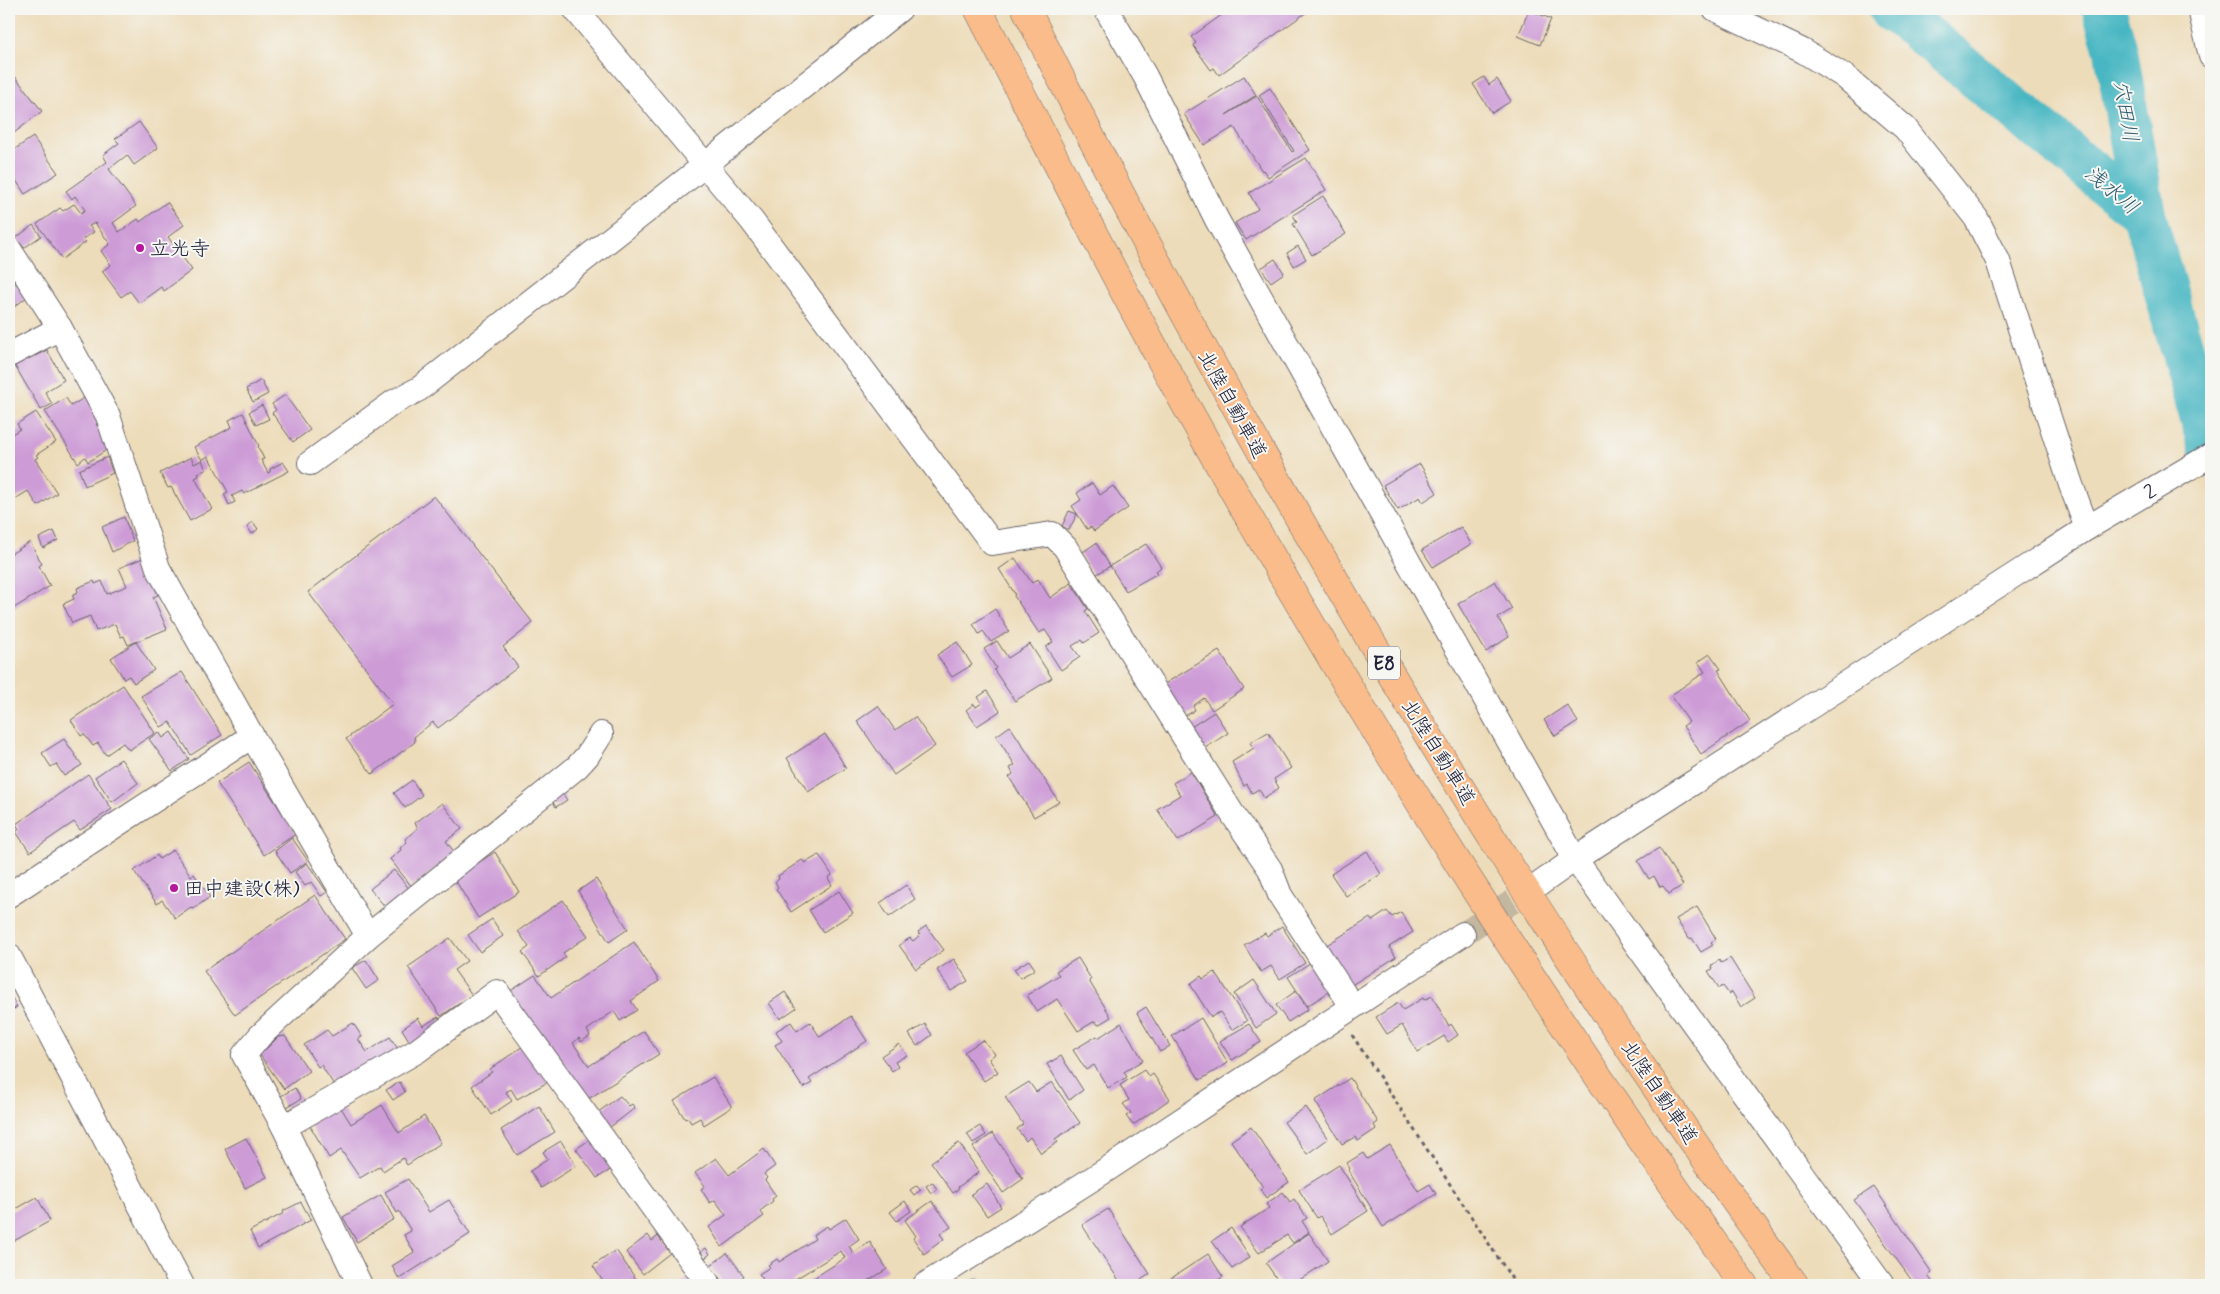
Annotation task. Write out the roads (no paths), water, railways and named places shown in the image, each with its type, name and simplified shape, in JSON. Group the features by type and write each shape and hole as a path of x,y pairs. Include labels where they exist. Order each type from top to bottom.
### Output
{"highway":[{"name":"北陸自動車道","path":"978,9 1107,260 1190,413 1271,556 1358,703 1536,984 1629,1123 1744,1285"},
{"name":"北陸自動車道","path":"1026,9 1141,234 1226,391 1309,538 1390,673 1484,824 1664,1100 1796,1285"}],"street":[{"path":"575,9 752,221 992,543 1052,534 1065,547 1235,818 1270,869 1280,895 1346,1011"},
{"path":"310,463 394,402 419,389 705,166 898,9"},
{"path":"1106,9 1145,76 1217,220 1574,858 1882,1285"},
{"path":"1715,9 1804,52 1844,76 1905,128 1976,218 1998,261 2071,485 2087,528"},
{"path":"2200,9 2211,56"},
{"path":"9,249 60,328 108,416 158,568 252,736 368,936"},
{"path":"9,355 60,328"},
{"name":"2","path":"1541,883 1574,858 2087,528 2211,455"},
{"path":"360,1285 284,1126 244,1054 260,1036 368,936 576,767 587,756 602,734"},
{"path":"9,895 252,736"},
{"path":"926,1285 1103,1172 1463,934"},
{"path":"9,956 182,1285"},
{"path":"284,1126 417,1051 497,992 710,1285"}],"waterway":[{"name":"浅水川","path":"1890,9 1915,27 2144,215"},
{"name":"浅水川","path":"2104,9 2116,51 2144,215 2211,451"}],"tunnel":[{"path":"1463,934 1541,883"}],"place":[{"name":"立光寺","path":"140,248"},
{"name":"田中建設(株)","path":"174,888"}],"water label":[{"name":"穴田川","path":"2126,111"}]}
